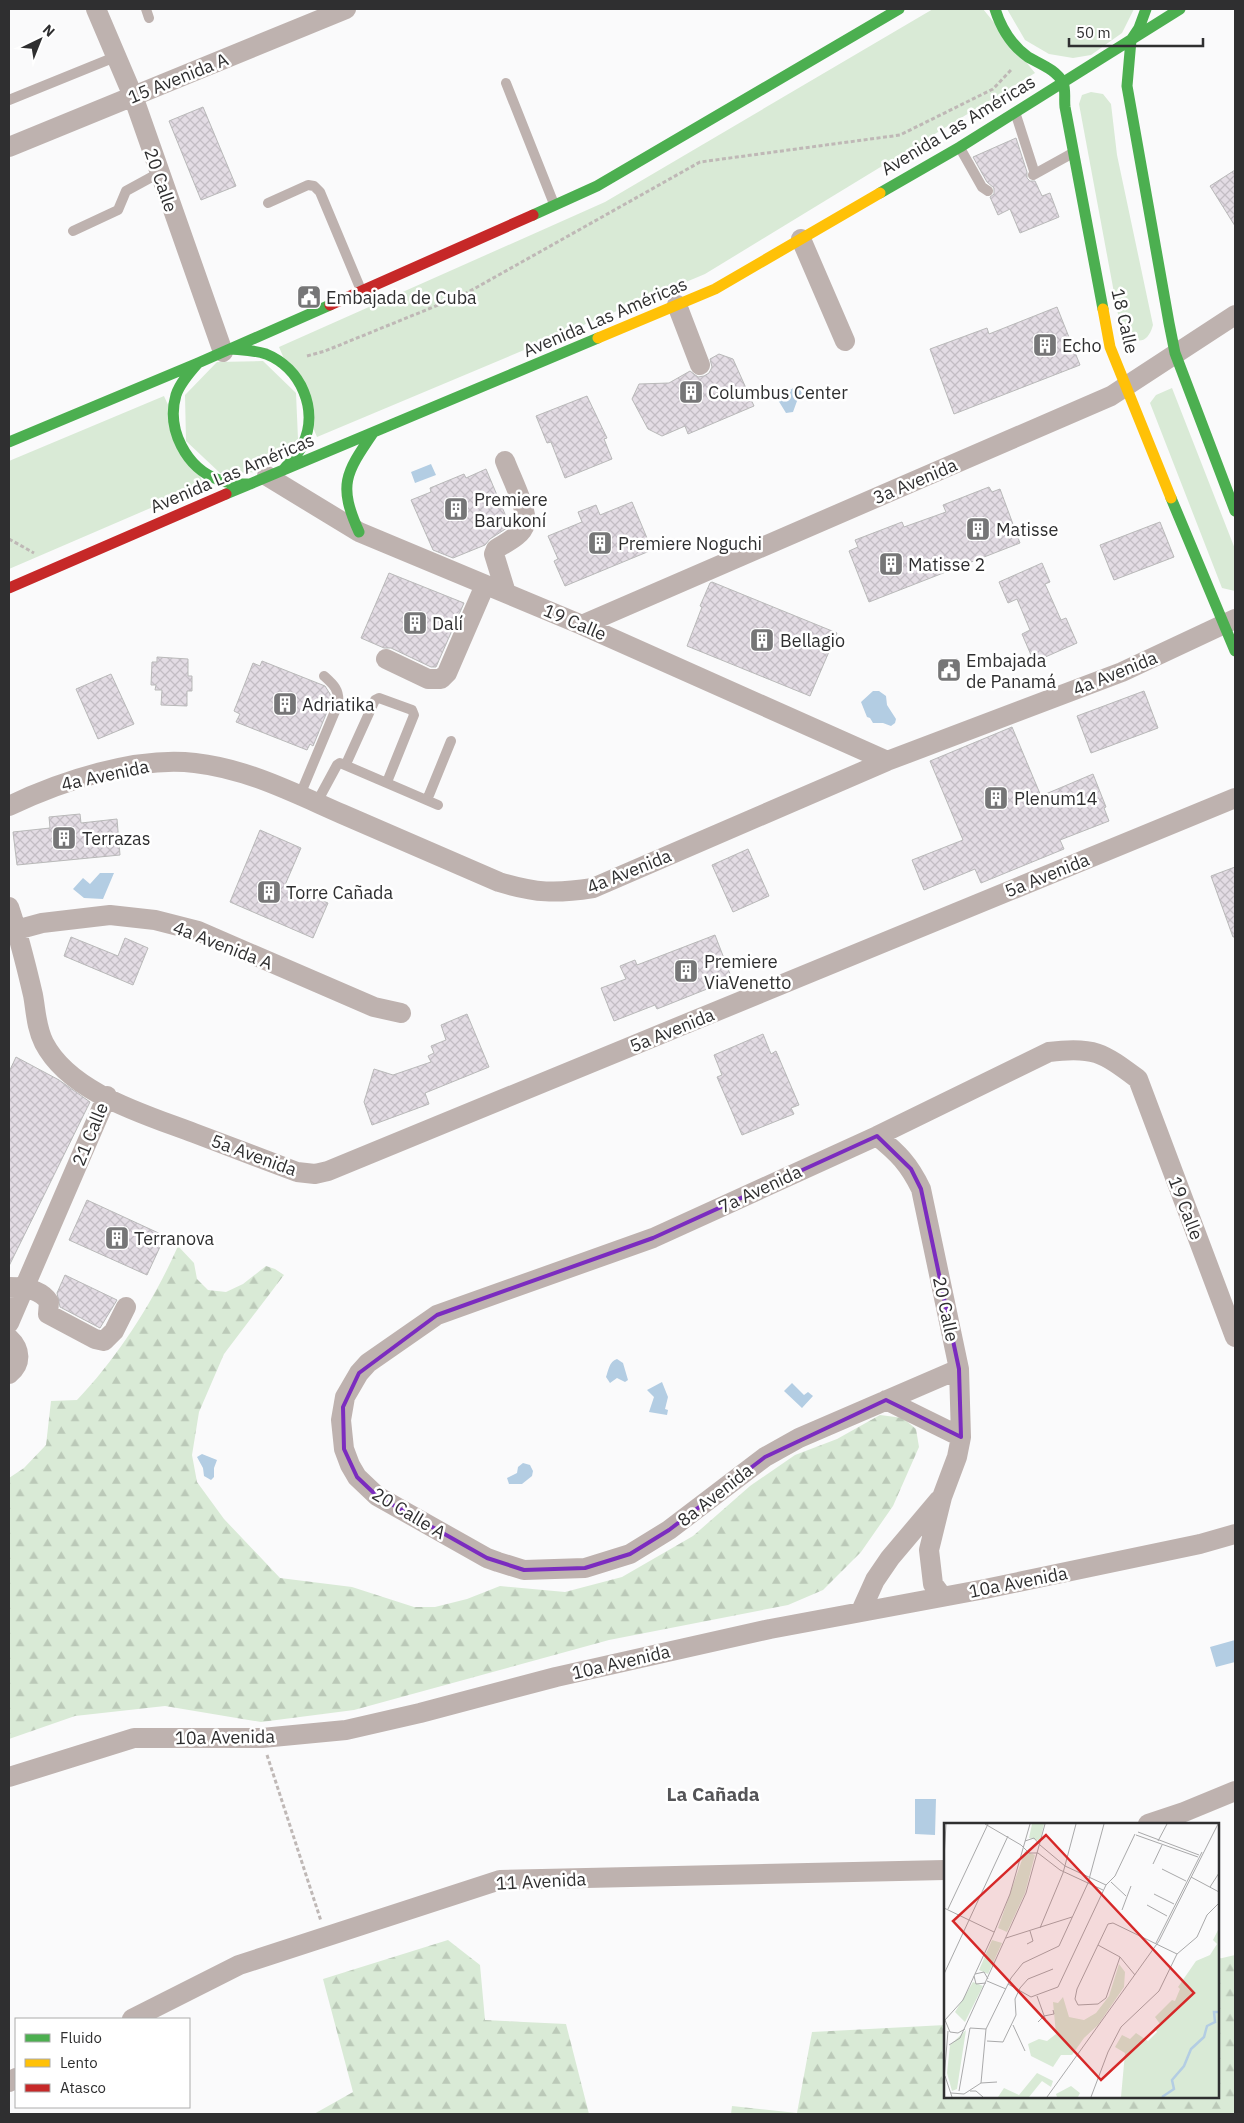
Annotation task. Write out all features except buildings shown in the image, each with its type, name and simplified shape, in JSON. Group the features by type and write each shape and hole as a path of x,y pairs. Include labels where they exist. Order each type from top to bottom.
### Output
{"main road":[{"path":"9,442 198,363 597,186 899,9"},
{"path":"995,9 1007,36 1026,55 1046,66 1062,83"},
{"path":"1146,9 1139,28 1131,40 1127,86 1175,354 1235,511"},
{"name":"Avenida Las Américas","path":"9,588 267,476 715,290 960,147 1180,9"},
{"name":"18 Calle","path":"1062,83 1110,347 1229,623 1235,651"},
{"path":"198,363 184,378 176,396 173,415 175,435 183,452 196,468 213,478 231,484 267,476 296,456 305,441 309,424 308,406 304,390 295,375 282,362 257,350 226,350"},
{"path":"359,532 348,508 346,492 348,473 352,463 373,433"}],"street":[{"name":"20 Calle","path":"96,9 133,96 158,173 226,350"},
{"name":"15 Avenida A","path":"9,147 346,9"},
{"path":"801,239 844,341"},
{"path":"677,305 700,365"},
{"name":"3a Avenida","path":"582,625 1111,396 1235,315"},
{"path":"506,462 525,514 525,524 520,533 496,549 494,554 506,593"},
{"name":"19 Calle","path":"267,476 359,532 582,625 887,761"},
{"path":"386,659 428,679 441,679 447,673 462,642 485,584"},
{"name":"4a Avenida","path":"9,806 42,790 119,768 161,763 194,763 229,769 270,782 499,882 529,891 564,893 593,888 887,761 1122,672 1229,623"},
{"name":"5a Avenida","path":"107,1096 132,1109 297,1172 314,1174 328,1171 1235,798"},
{"name":"21 Calle","path":"9,907 13,931 33,998 38,1029 44,1042 54,1060 65,1070 80,1082 107,1096 17,1287 9,1324"},
{"name":"4a Avenida A","path":"13,931 42,923 110,915 155,920 198,932 374,1008 401,1013"},
{"name":"7a Avenida","path":"379,1354 437,1315 653,1238 877,1136 1049,1052 1071,1049 1093,1050 1116,1063 1138,1079"},
{"name":"19 Calle","path":"1138,1079 1235,1338"},
{"name":"20 Calle","path":"877,1136 897,1152 911,1169 921,1189 958,1369 961,1437 942,1497 929,1550 933,1584 942,1596"},
{"path":"17,1287 47,1299 49,1302 48,1314 96,1339 104,1340 110,1337 126,1307"},
{"path":"9,1338 15,1344 18,1358 17,1365 9,1374"},
{"name":"20 Calle A","path":"379,1354 359,1373 351,1385 343,1408 341,1420 344,1449 357,1477 378,1496 486,1558 524,1570 538,1570"},
{"name":"8a Avenida","path":"538,1570 585,1568 630,1554 669,1530 765,1456 799,1438 958,1369"},
{"path":"886,1400 961,1437"},
{"name":"20 Calle","path":"861,1611 875,1580 890,1558 942,1497"},
{"name":"10a Avenida","path":"9,1777 134,1738 262,1738 346,1730 420,1713 556,1676 770,1629 985,1589 1200,1544 1235,1534"},
{"path":"1151,1823 1235,1791"},
{"name":"11 Avenida","path":"134,2018 238,1965 500,1880 944,1870"}],"lane":[{"path":"9,100 115,57"},
{"path":"506,83 554,205"},
{"path":"1015,112 1034,174 1074,152"},
{"path":"960,147 982,187 988,191"},
{"path":"73,231 118,210 126,191 158,173"},
{"path":"268,203 308,185 314,186 320,192 361,291"},
{"path":"308,799 338,704 336,686 324,676"},
{"path":"346,764 375,700 379,698 412,710 414,716 387,782"},
{"path":"427,800 451,740"},
{"path":"308,799 336,765 340,763 438,805"}],"path":[{"path":"282,362 325,351 463,295 700,162 900,135 993,89 1026,55"},
{"path":"262,1738 327,1936"}],"highlighted area":[{"path":"877,1136 911,1169 921,1189 959,1369 961,1437 886,1400 765,1457 669,1530 630,1554 585,1568 524,1570 487,1558 377,1496 357,1477 344,1449 343,1407 359,1373 437,1315 653,1238"}],"green space":[{"path":"933,9 983,9 1035,73 705,274 317,437 279,347 605,202"},
{"path":"1007,9 1134,9 1122,33 1091,55 1073,58 1049,54 1025,40"},
{"path":"1091,92 1103,94 1111,104 1117,155 1153,325 1150,333 1142,340 1133,339 1120,325 1079,104 1082,95"},
{"path":"263,361 296,393 298,439 266,472 220,473 186,441 185,395 217,362"},
{"path":"1172,388 1235,549 1235,591 1222,588 1150,403 1156,395"},
{"path":"164,396 204,485 9,569 9,461"},
{"path":"178,1246 194,1263 197,1279 208,1290 226,1292 243,1284 266,1266 284,1275 224,1354 199,1412 192,1455 197,1482 224,1519 280,1578 352,1587 414,1607 435,1607 467,1599 500,1586 565,1592 622,1577 693,1536 750,1486 795,1455 837,1439 880,1415 903,1418 916,1429 919,1447 893,1506 861,1552 823,1590 788,1605 609,1640 354,1710 261,1722 165,1706 75,1716 9,1739 9,1478 24,1468 46,1445 51,1401 77,1400 121,1347 158,1287"},
{"path":"448,1940 480,1965 485,2020 566,2024 589,2114 314,2114 353,2092 323,1979"},
{"path":"1235,1955 1235,2114 731,2114 732,2106 797,2113 812,2032 944,2025 944,2098 1219,2098 1219,1959"}],"water":[{"path":"796,387 800,389 803,396 797,401 793,412 786,413 778,400 778,395"},
{"path":"431,464 436,475 415,483 411,472"},
{"path":"873,691 879,691 886,696 887,705 896,719 895,723 891,726 883,723 873,723 867,717 861,702"},
{"path":"100,873 114,873 103,899 84,898 73,889 83,878 90,884"},
{"path":"617,1359 623,1363 628,1380 625,1382 617,1378 610,1383 606,1377 611,1364"},
{"path":"662,1382 668,1397 665,1409 668,1410 667,1415 649,1412 654,1397 647,1390"},
{"path":"792,1383 804,1395 808,1392 813,1396 802,1408 784,1391"},
{"path":"202,1454 217,1460 214,1468 214,1477 211,1480 204,1476 203,1468 197,1457"},
{"path":"523,1463 530,1465 533,1471 532,1476 522,1484 509,1484 507,1478 517,1473 518,1467"},
{"path":"1235,1640 1235,1662 1216,1667 1210,1647"},
{"path":"915,1799 936,1799 935,1835 915,1834"}],"traffic: fast":[{"path":"533,215 597,186 899,9"},
{"path":"995,9 1000,23 1012,42 1028,57 1057,74 1063,83 1065,107 1103,309"},
{"path":"1146,9 1139,28 1131,40 1127,86 1169,323 1175,353 1235,511"},
{"path":"880,193 960,147 1180,9"},
{"path":"9,442 198,363 330,305"},
{"path":"226,494 598,338"},
{"path":"231,349 262,353 278,360 289,369 304,391 308,404 309,418 307,431 299,451 284,469"},
{"path":"198,363 183,382 176,395 174,421 181,446 188,457 207,474 227,482 250,484"},
{"path":"359,532 348,502 348,480 356,459 373,433"},
{"path":"1171,498 1235,651"}],"traffic: slow":[{"path":"598,338 715,289 880,193"},
{"path":"1103,309 1110,347 1171,498"}],"traffic: jam":[{"path":"330,305 533,215"},
{"path":"9,588 226,494"}],"place":[{"name":"Embajada de Cuba","path":"309,297"},
{"name":"Echo","path":"1045,345"},
{"name":"Columbus Center","path":"691,392"},
{"name":"Premiere Barukoní","path":"456,509"},
{"name":"Matisse","path":"978,529"},
{"name":"Premiere Noguchi","path":"600,543"},
{"name":"Matisse 2","path":"891,564"},
{"name":"Dalí","path":"415,623"},
{"name":"Bellagio","path":"762,640"},
{"name":"Embajada de Panamá","path":"949,670"},
{"name":"Adriatika","path":"285,704"},
{"name":"Plenum14","path":"996,798"},
{"name":"Terrazas","path":"64,838"},
{"name":"Torre Cañada","path":"269,892"},
{"name":"Premiere ViaVenetto","path":"686,971"},
{"name":"Terranova","path":"117,1238"}],"district":[{"name":"La Cañada","path":"713,1794"}]}
